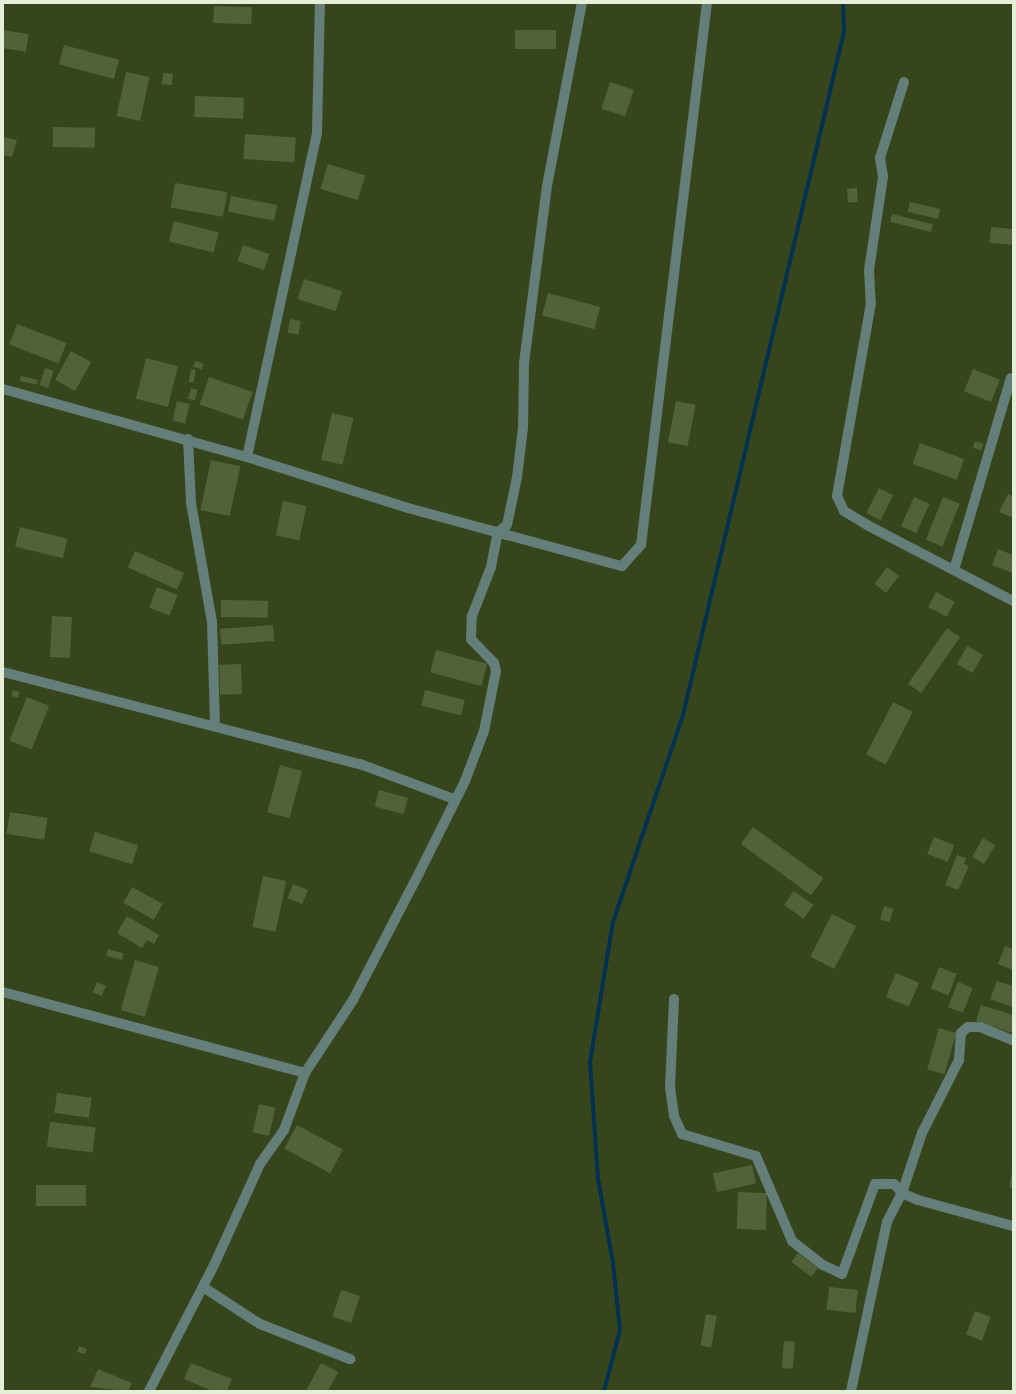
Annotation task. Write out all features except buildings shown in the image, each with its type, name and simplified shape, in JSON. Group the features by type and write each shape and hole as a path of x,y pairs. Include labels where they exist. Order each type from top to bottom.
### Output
{"street":[{"path":"247,457 317,132 320,3"},
{"path":"149,1391 203,1287 260,1164 284,1130 305,1073 352,1000 475,758 495,687 494,663 470,634 472,616 491,567 498,532 507,524 518,477 523,428 524,363 547,186 582,3"},
{"path":"3,389 188,439 360,494 622,566 641,545 707,3"},
{"path":"904,82 880,158 883,177 869,270 871,303 837,496 844,511 1013,601"},
{"path":"954,570 1011,378"},
{"path":"188,439 191,503 212,622 215,725"},
{"path":"3,672 215,725 360,764 454,799"},
{"path":"3,992 305,1073"},
{"path":"674,999 670,1087 674,1116 682,1134 756,1156 792,1241 823,1266 842,1274 875,1184 894,1184 902,1193 1013,1226"},
{"path":"851,1391 885,1230 902,1193 922,1133 959,1060 961,1033 968,1027 980,1027 1013,1040"},
{"path":"203,1287 260,1324 350,1359"}],"waterway":[{"path":"604,1391 620,1330 613,1263 598,1179 590,1062 613,922 683,715 844,32 843,3"}]}
